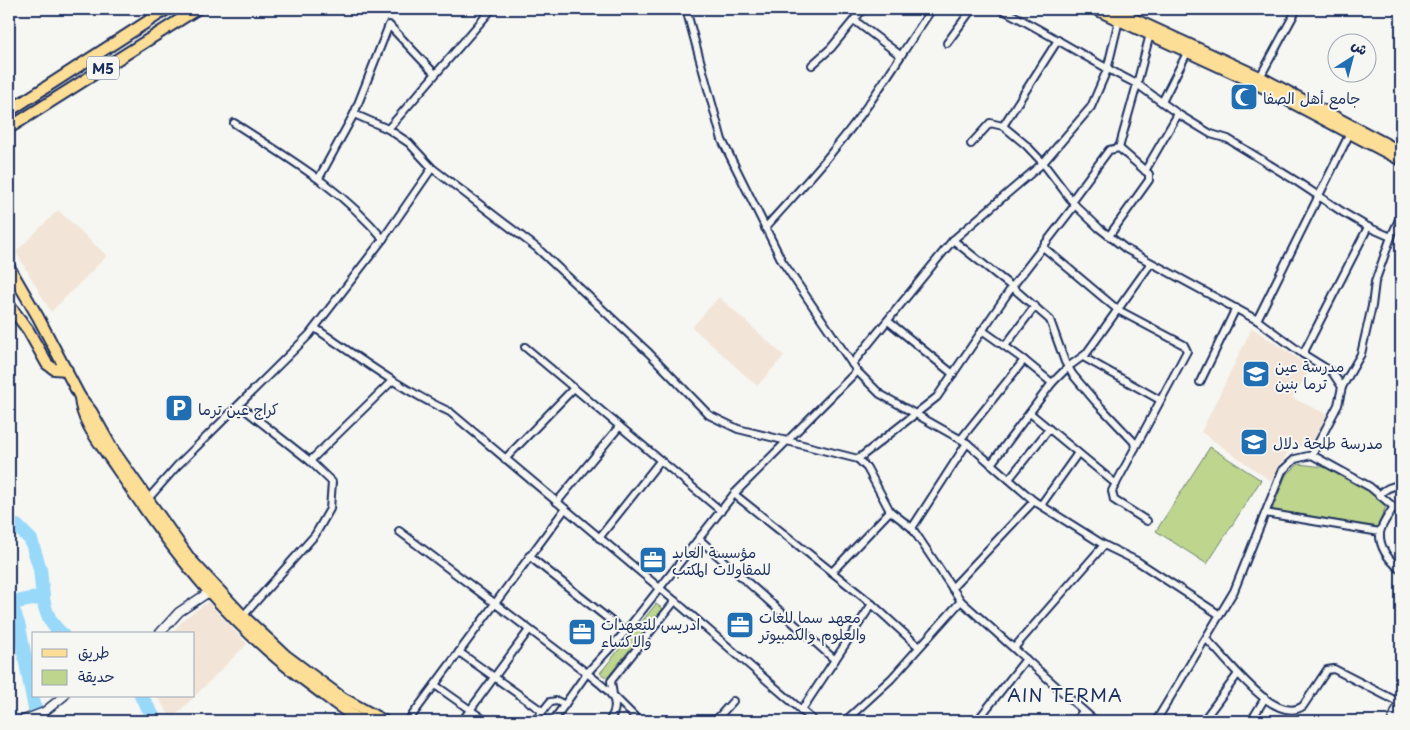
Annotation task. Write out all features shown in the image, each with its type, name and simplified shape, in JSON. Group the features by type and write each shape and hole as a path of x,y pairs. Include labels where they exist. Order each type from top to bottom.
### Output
{"main road":[{"name":"M5","path":"9,111 168,9"},
{"name":"M5","path":"9,128 197,9"},
{"path":"1095,9 1401,152"},
{"path":"1112,9 1260,77 1401,160"},
{"path":"9,104 29,98"},
{"path":"9,267 67,370 80,397 145,502 177,541 212,590 254,640 275,658 363,721"},
{"path":"9,305 28,330 47,364 54,369 67,370"},
{"path":"212,590 285,655 357,708 384,721"}],"street":[{"path":"388,129 492,9"},
{"path":"686,9 722,140 782,261 857,371 880,394 964,441 1034,501 1104,545 1137,561 1220,615"},
{"path":"812,65 831,48 864,9"},
{"path":"766,228 836,147 874,97 932,9"},
{"path":"947,43 972,9"},
{"path":"1001,9 1108,70 1137,84 1178,114 1211,134 1228,140 1368,227 1391,237"},
{"path":"1260,77 1297,9"},
{"path":"854,20 900,56"},
{"path":"852,364 953,240 1043,163 1091,107 1108,70 1119,20"},
{"path":"319,178 354,114 389,26 434,74"},
{"path":"1119,148 1150,34"},
{"path":"1003,126 1058,40"},
{"path":"1162,102 1188,51"},
{"path":"354,114 388,129 409,143 432,168 537,248 649,353 709,415 738,429 858,459 867,468 890,511 912,528 961,601 1095,721"},
{"path":"1145,171 1178,114"},
{"path":"234,123 319,178 369,222 383,238"},
{"path":"971,144 990,123 1003,126 1026,145 1043,163 1073,203 1109,236 1126,249 1257,320 1303,354 1332,372 1342,387"},
{"path":"1257,320 1351,129"},
{"path":"1109,236 1149,180 1149,174 1119,148"},
{"path":"858,459 937,397 1012,286 1043,247 1109,150 1119,148"},
{"path":"145,502 177,466 315,328 383,238 432,168"},
{"path":"1312,455 1338,406 1342,387 1361,354 1372,306 1375,282 1401,215"},
{"path":"1303,354 1368,227"},
{"path":"953,240 1012,286 1050,320 1068,367 1095,401 1134,442 1135,448"},
{"path":"1043,247 1118,310 1184,345 1187,351 1112,492 1114,500 1147,521"},
{"path":"991,464 1052,384 1068,367 1086,354 1151,263"},
{"path":"1004,346 1035,306"},
{"path":"1200,382 1236,308"},
{"path":"888,321 953,374"},
{"path":"315,328 392,381 424,400 450,412 675,601 814,721"},
{"path":"982,330 1024,360 1052,384"},
{"path":"525,347 720,511"},
{"path":"1083,357 1160,400"},
{"path":"912,528 964,441 1024,360"},
{"path":"553,721 587,674 625,632 734,494 857,371"},
{"path":"310,461 392,381"},
{"path":"505,459 574,388"},
{"path":"239,405 310,461 332,482 330,510 315,535 243,616"},
{"path":"1030,413 1116,484"},
{"path":"557,502 619,427"},
{"path":"1009,479 1049,428"},
{"path":"1041,505 1078,453"},
{"path":"1156,721 1234,591 1282,471 1295,459 1312,455 1370,487 1401,513"},
{"path":"599,538 660,460"},
{"path":"1379,495 1384,490 1396,485 1401,486"},
{"path":"734,494 872,604 919,647"},
{"path":"952,588 1034,501"},
{"path":"1393,508 1380,532 1385,553 1390,561 1401,570"},
{"path":"408,721 565,509"},
{"path":"832,572 890,511"},
{"path":"1265,513 1380,532"},
{"path":"399,530 587,674 613,695 639,721"},
{"path":"699,539 835,660"},
{"path":"1014,648 1104,545"},
{"path":"529,556 625,632"},
{"path":"161,632 179,612 212,590"},
{"path":"609,721 614,715 615,706 611,681 675,601"},
{"path":"845,721 891,679 961,601"},
{"path":"801,710 872,604"},
{"path":"462,721 528,630"},
{"path":"1206,639 1238,674 1265,698 1283,708 1291,711 1298,710 1304,706 1327,670 1334,669 1401,702 1392,721"},
{"path":"459,652 542,711"},
{"path":"977,721 1026,659"},
{"path":"1203,721 1238,674"},
{"path":"435,685 486,721"},
{"path":"21,721 44,712 62,698"},
{"path":"1251,721 1265,698"},
{"path":"535,721 547,704 554,701 565,705"},
{"path":"715,721 734,701"},
{"path":"1076,721 1083,711"}],"shaded area":[{"path":"58,210 107,256 51,312 16,252"},
{"path":"719,297 784,356 757,386 692,327"},
{"path":"1252,328 1312,368 1292,398 1327,414 1309,449 1292,445 1271,481 1201,432"},
{"path":"208,602 247,644 195,696 195,632 173,632 185,618"},
{"path":"158,698 193,698 172,719"}],"green space":[{"path":"1210,447 1261,480 1207,564 1156,531"},
{"path":"1299,464 1324,467 1367,490 1386,506 1378,527 1272,510 1286,475"},
{"path":"656,604 663,609 607,678 600,673"}],"waterway":[{"path":"9,527 17,526 31,540 40,569 43,597 11,603"},
{"path":"9,597 19,627 32,694"},
{"path":"43,597 49,617 60,632"},
{"path":"33,698 35,709"},
{"path":"142,698 156,721"}],"place":[{"name":"جامع أهل الصفا","path":"1244,97"},
{"name":"مدرسة عين ترما بنين","path":"1256,374"},
{"name":"كراج عين ترما","path":"179,408"},
{"name":"مدرسة طلحة دلال","path":"1254,442"},
{"name":"مؤسسة العابد للمقاولات المكتب","path":"653,560"},
{"name":"معهد سما للغات والعلوم والكمبيوتر","path":"740,625"},
{"name":"ادريس للتعهدات والاكساء","path":"582,632"}],"district":[{"name":"AIN TERMA","path":"1065,694"}]}
